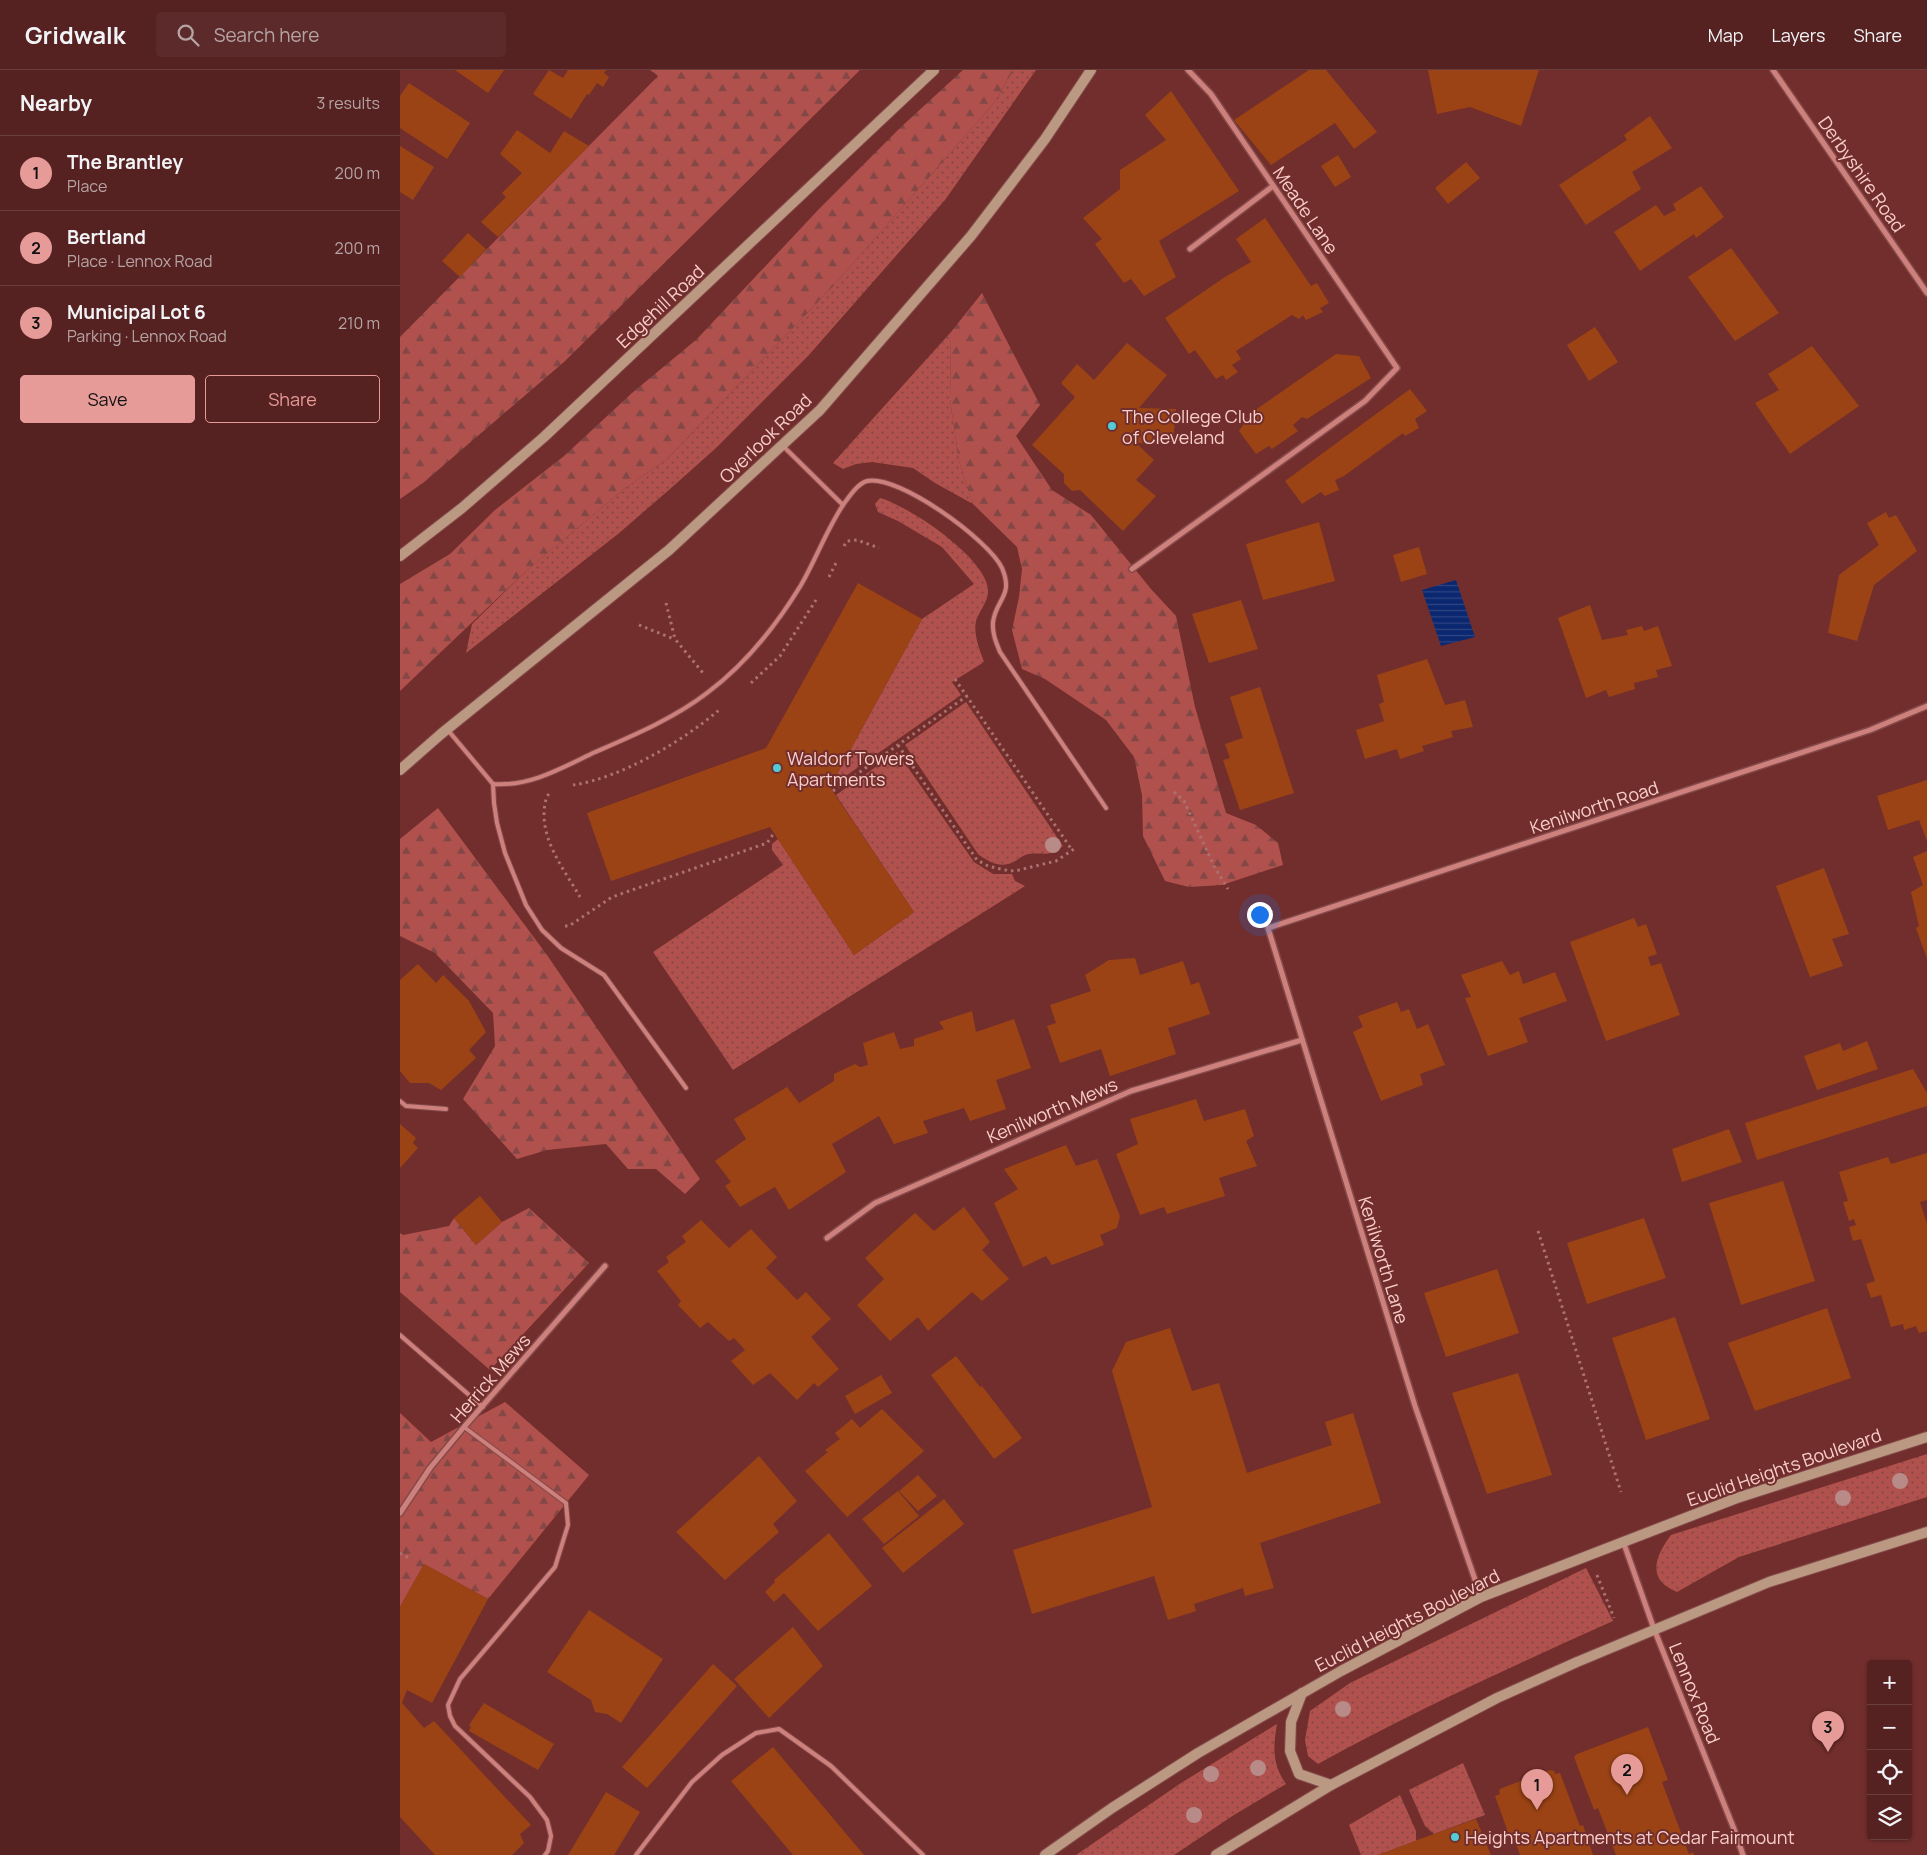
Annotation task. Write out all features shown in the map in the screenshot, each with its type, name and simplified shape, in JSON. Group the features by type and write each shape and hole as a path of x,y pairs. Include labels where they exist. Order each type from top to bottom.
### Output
{"street":[{"name":"Edgehill Road","path":"400,556 462,508 544,437 934,70"},
{"name":"Overlook Road","path":"400,770 447,729 669,550 820,410 971,236 1045,139 1091,70"},
{"name":"Meade Lane","path":"1132,569 1365,401 1397,368 1211,94 1188,70"},
{"name":"Derbyshire Road","path":"1774,70 1927,293"},
{"path":"1190,248 1273,186"},
{"name":"Kenilworth Road","path":"1268,928 1870,730 1927,706"},
{"name":"Kenilworth Lane","path":"1268,928 1415,1406 1481,1597"},
{"name":"Kenilworth Mews","path":"827,1238 875,1203 1131,1091 1302,1040"},
{"name":"Herrick Mews","path":"400,1513 430,1468 464,1427 605,1266"},
{"name":"Euclid Heights Boulevard","path":"1045,1855 1112,1808 1191,1758 1302,1693 1481,1597 1737,1498 1927,1436"},
{"path":"1216,1855 1331,1785 1498,1698 1654,1629 1769,1582 1927,1532"},
{"name":"Lennox Road","path":"1623,1541 1654,1629 1743,1855"},
{"path":"1302,1693 1291,1722 1290,1750 1299,1774 1331,1785"}],"lane":[{"path":"783,446 843,505"},
{"path":"493,784 517,784 556,770 654,725 707,694 739,666 775,624 801,584 831,524 843,505 861,484 873,481 886,482 944,513 976,538 1001,566 1006,581 1006,592 994,620 995,640 1000,652 1106,808"},
{"path":"447,729 493,784 497,822 505,853 526,905 542,930 561,948 604,975 686,1088"},
{"path":"400,1101 406,1106 446,1110"},
{"path":"400,1336 483,1407"},
{"path":"464,1427 566,1504 568,1525 555,1567 460,1679 448,1705 450,1716 455,1726 530,1797 547,1820 551,1836 546,1855"},
{"path":"636,1855 692,1782 722,1755 756,1734 779,1729 832,1766 923,1855"}],"path":[{"path":"666,603 675,639 705,675"},
{"path":"639,625 675,639"},
{"path":"898,745 977,860 982,863 1002,870 1019,870 1056,861 1073,849 955,679"},
{"path":"833,790 967,696"},
{"path":"1174,792 1184,801 1214,866 1228,889"},
{"path":"561,926 569,926 612,896 767,843 774,833"},
{"path":"1538,1231 1621,1492"},
{"path":"400,1553 409,1558"},
{"path":"1596,1572 1614,1618"}],"green space":[{"path":"650,70 860,70 564,362 423,483 400,499 400,337 658,76"},
{"path":"963,70 1013,70 995,102 833,286 667,459 624,489 526,571 400,691 400,584 450,554 495,510 564,456 632,393 697,339 819,209 901,127"},
{"path":"1013,70 1036,70 945,200 808,356 716,448 670,489 618,534 466,653 472,624 526,571 624,489 667,459 833,286 995,102"},
{"path":"982,293 1040,405 1016,436 1052,490 1091,515 1151,589 1176,616 1195,707 1226,813 1256,825 1278,843 1283,865 1222,885 1189,887 1165,881 1143,836 1142,795 1134,757 1106,720 1045,679 1022,669 1012,630 1019,597 1022,569 1017,547 973,504 959,461 950,399 951,332"},
{"path":"951,332 950,399 959,461 973,504 935,483 913,468 872,462 856,464 843,469 833,463"},
{"path":"880,498 909,511 944,534 974,562 984,576 988,593 977,617 975,631 984,662 952,682 961,695 830,787 922,619 974,584 942,547 898,521 878,512 875,504"},
{"path":"966,702 1063,846 1058,850 1046,854 1026,855 1004,865 992,862 978,854 905,745"},
{"path":"897,752 974,862 993,874 1012,874 1015,881 1025,886 733,1070 653,952 783,865 772,850 772,844 778,839 854,955 914,912 836,795"},
{"path":"438,808 547,955 700,1179 685,1194 656,1169 628,1169 606,1144 547,1150 517,1159 463,1099 495,1046 493,1013 435,953 400,936 400,839"},
{"path":"529,1208 589,1263 490,1370 400,1292 400,1233 403,1235 449,1226 454,1218 476,1245 502,1222"},
{"path":"505,1402 589,1475 488,1599 424,1564 400,1607 400,1413 431,1442"},
{"path":"1927,1454 1927,1497 1739,1557 1677,1592 1667,1587 1657,1574 1658,1559 1671,1535"},
{"path":"1586,1568 1613,1621 1427,1707 1318,1764 1308,1756 1305,1740 1310,1711 1350,1683"},
{"path":"1277,1724 1275,1740 1276,1762 1281,1777 1286,1784 1234,1815 1174,1855 1076,1855 1181,1783"},
{"path":"1463,1763 1485,1815 1434,1834 1425,1826 1409,1790"},
{"path":"1400,1795 1416,1831 1416,1841 1378,1855 1361,1855 1349,1825"}],"water":[{"path":"1456,580 1475,637 1441,646 1422,590"}],"building":[{"path":"455,70 504,70 488,93"},
{"path":"549,70 563,78 568,70 606,70 604,73 609,77 603,87 597,83 589,95 587,94 571,119 533,94"},
{"path":"1309,70 1326,70 1377,132 1354,149 1335,123 1271,165 1234,120"},
{"path":"1428,70 1539,70 1521,126 1470,107 1437,114"},
{"path":"409,83 470,123 447,159 400,128 400,96"},
{"path":"1171,91 1239,191 1159,241 1176,277 1144,296 1131,279 1124,283 1095,244 1102,239 1083,218 1120,189 1120,170 1166,140 1145,115"},
{"path":"1650,116 1672,148 1632,172 1641,189 1586,225 1559,185 1627,140 1624,135"},
{"path":"517,130 550,153 564,131 589,146 498,237 481,222 506,197 502,193 522,173 500,154"},
{"path":"400,146 434,167 413,200 400,192"},
{"path":"1338,155 1351,177 1335,187 1321,166"},
{"path":"1466,162 1480,178 1448,204 1435,188"},
{"path":"1701,186 1724,217 1696,238 1694,234 1640,271 1614,232 1656,205 1664,216 1676,210 1673,204"},
{"path":"1265,218 1311,286 1317,283 1329,303 1320,308 1323,312 1306,320 1303,315 1299,319 1292,315 1236,351 1241,359 1232,365 1238,372 1226,380 1223,375 1216,379 1195,350 1189,354 1165,318 1225,277 1251,262 1236,239"},
{"path":"468,233 486,249 460,277 442,261"},
{"path":"1731,248 1779,313 1735,341 1688,277"},
{"path":"1595,327 1618,362 1589,381 1567,345"},
{"name":"The College Club of Cleveland","path":"1127,343 1167,375 1139,408 1176,409 1173,443 1136,443 1154,460 1136,480 1156,496 1123,531 1080,490 1072,491 1064,483 1064,474 1032,445 1075,397 1061,383 1077,364 1094,380"},
{"path":"1812,346 1859,406 1790,454 1755,403 1779,390 1768,374"},
{"path":"1336,354 1359,356 1371,378 1307,419 1302,417 1293,425 1298,431 1272,449 1269,446 1256,454 1239,431 1251,413"},
{"path":"1410,389 1427,411 1415,419 1419,428 1405,436 1403,433 1344,476 1335,480 1339,490 1325,496 1321,492 1302,504 1285,481"},
{"path":"1886,512 1889,518 1896,515 1917,551 1874,585 1857,641 1828,633 1839,575 1879,545 1867,523"},
{"path":"1319,522 1335,581 1263,600 1246,544"},
{"path":"1419,547 1427,574 1401,582 1393,555"},
{"name":"Waldorf Towers Apartments","path":"858,583 922,619 830,787 914,912 854,955 770,827 611,881 587,813 766,748"},
{"path":"1241,600 1258,649 1209,663 1192,614"},
{"path":"1590,605 1602,640 1628,635 1626,630 1642,626 1644,631 1658,626 1672,666 1656,670 1658,677 1634,683 1635,689 1609,697 1606,690 1586,698 1558,618"},
{"path":"1427,659 1445,705 1465,700 1473,727 1451,731 1453,737 1422,746 1424,751 1400,759 1397,749 1365,759 1356,730 1384,721 1379,704 1384,702 1377,675"},
{"path":"1260,687 1294,793 1240,810 1223,760 1230,758 1225,744 1243,738 1230,697"},
{"path":"1927,780 1927,841 1919,820 1888,830 1877,796"},
{"path":"1927,851 1927,959 1916,928 1919,926 1911,892 1923,885 1913,857"},
{"path":"1824,868 1849,934 1832,939 1843,966 1810,977 1776,886"},
{"path":"1634,918 1638,927 1646,924 1657,954 1648,957 1651,966 1661,963 1680,1015 1606,1041 1570,942"},
{"path":"1135,958 1140,975 1183,961 1191,985 1199,982 1210,1014 1168,1028 1176,1054 1110,1076 1101,1049 1060,1063 1047,1026 1056,1023 1050,1005 1091,991 1085,975 1109,960"},
{"path":"1502,961 1510,975 1519,971 1523,984 1555,972 1567,1001 1519,1018 1528,1042 1488,1056 1465,998 1471,997 1461,975"},
{"path":"418,964 436,983 443,975 469,1001 486,1032 469,1050 476,1058 441,1090 429,1083 410,1083 400,1071 400,980"},
{"path":"1397,1002 1401,1012 1409,1009 1417,1029 1428,1024 1445,1065 1420,1074 1423,1085 1381,1101 1353,1032 1363,1027 1358,1016"},
{"path":"972,1011 976,1032 1014,1019 1031,1068 996,1080 1006,1109 970,1121 964,1108 923,1121 928,1133 894,1144 879,1116 832,1144 846,1172 789,1210 775,1187 740,1207 725,1186 731,1182 715,1161 746,1139 734,1119 787,1087 799,1103 834,1081 834,1074 855,1064 860,1067 868,1065 863,1043 894,1032 900,1049 914,1046 914,1039 944,1029 939,1022"},
{"path":"1867,1041 1878,1069 1817,1090 1804,1056 1840,1043 1843,1051"},
{"path":"1913,1069 1927,1093 1927,1106 1757,1160 1745,1123"},
{"path":"1196,1099 1204,1121 1245,1109 1254,1136 1246,1141 1257,1166 1219,1178 1225,1196 1167,1214 1164,1207 1140,1215 1116,1154 1138,1144 1130,1119"},
{"path":"400,1124 416,1138 413,1143 418,1148 400,1168"},
{"path":"1729,1129 1742,1162 1682,1182 1672,1149"},
{"path":"1066,1145 1076,1166 1097,1159 1120,1216 1117,1228 1100,1235 1104,1245 1052,1265 1046,1256 1023,1267 994,1203 1018,1189 1004,1169"},
{"path":"1927,1153 1927,1200 1920,1202 1927,1224 1927,1331 1919,1333 1916,1326 1904,1330 1903,1324 1891,1327 1881,1295 1871,1298 1866,1284 1875,1281 1861,1239 1853,1241 1849,1227 1856,1225 1854,1219 1849,1221 1843,1202 1848,1201 1839,1172 1888,1157 1891,1164"},
{"path":"1783,1181 1815,1281 1741,1305 1709,1203"},
{"path":"480,1196 502,1222 476,1245 454,1218"},
{"path":"964,1207 990,1242 982,1250 1009,1279 982,1301 972,1292 928,1331 918,1317 890,1341 857,1305 884,1279 865,1258 915,1213 934,1231"},
{"path":"1644,1218 1666,1278 1587,1304 1567,1243"},
{"path":"701,1220 729,1248 751,1229 777,1257 766,1268 797,1300 806,1292 831,1319 811,1337 839,1369 818,1387 814,1383 797,1400 770,1373 753,1385 731,1361 745,1350 734,1338 729,1341 708,1322 700,1328 678,1305 681,1301 657,1271 669,1262 666,1257 686,1242 682,1236"},
{"path":"1497,1269 1519,1333 1446,1357 1424,1293"},
{"path":"1827,1308 1851,1378 1755,1411 1728,1343"},
{"path":"1675,1317 1710,1419 1646,1440 1612,1338"},
{"path":"1170,1328 1192,1391 1219,1383 1247,1473 1332,1445 1325,1422 1353,1413 1381,1503 1260,1543 1274,1588 1245,1596 1243,1588 1194,1604 1196,1611 1168,1620 1154,1576 1032,1614 1013,1550 1152,1507 1112,1371 1126,1342"},
{"path":"956,1356 1022,1438 994,1459 931,1375"},
{"path":"1518,1373 1552,1475 1487,1494 1452,1393"},
{"path":"881,1375 892,1393 855,1414 845,1396"},
{"path":"882,1409 924,1451 847,1517 805,1471 828,1452 825,1450 840,1439 835,1433 852,1419 860,1428"},
{"path":"759,1456 797,1501 773,1524 779,1532 725,1580 676,1532"},
{"path":"918,1475 937,1496 918,1511 899,1491"},
{"path":"898,1491 919,1516 884,1544 862,1519"},
{"path":"944,1499 964,1524 903,1573 882,1548"},
{"path":"829,1533 872,1586 818,1631 784,1593 774,1602 765,1592 775,1582 774,1580"},
{"path":"424,1564 488,1599 432,1703 407,1690 402,1703 424,1728 434,1721 531,1825 520,1834 524,1843 512,1855 435,1855 400,1817 400,1607"},
{"path":"589,1610 663,1659 621,1723 607,1714 595,1712 591,1700 547,1672"},
{"path":"793,1627 823,1666 769,1718 734,1679"},
{"path":"713,1664 737,1686 647,1788 622,1767"},
{"path":"484,1703 554,1744 538,1770 469,1731 471,1727 469,1725"},
{"path":"1648,1727 1668,1780 1662,1782 1689,1854 1693,1852 1694,1855 1616,1855 1598,1808 1594,1810 1574,1757 1577,1754"},
{"path":"773,1747 864,1855 793,1855 731,1781"},
{"path":"1550,1770 1554,1771 1555,1774 1560,1773 1580,1826 1583,1825 1593,1855 1520,1855 1513,1835 1509,1835 1495,1796 1500,1794 1499,1790 1502,1788"},
{"path":"606,1792 640,1812 614,1855 568,1855"},
{"name":"Heights Apartments at Cedar Fairmount","path":"1476,1819 1491,1855 1378,1855 1420,1839"}],"place":[{"name":"The College Club of Cleveland","path":"1112,426"},
{"name":"Waldorf Towers Apartments","path":"777,768"},
{"name":"Municipal Lot 6","path":"1828,1752"},
{"name":"Bertland","path":"1627,1795"},
{"name":"The Brantley","path":"1537,1810"},
{"name":"Heights Apartments at Cedar Fairmount","path":"1455,1837"}]}
